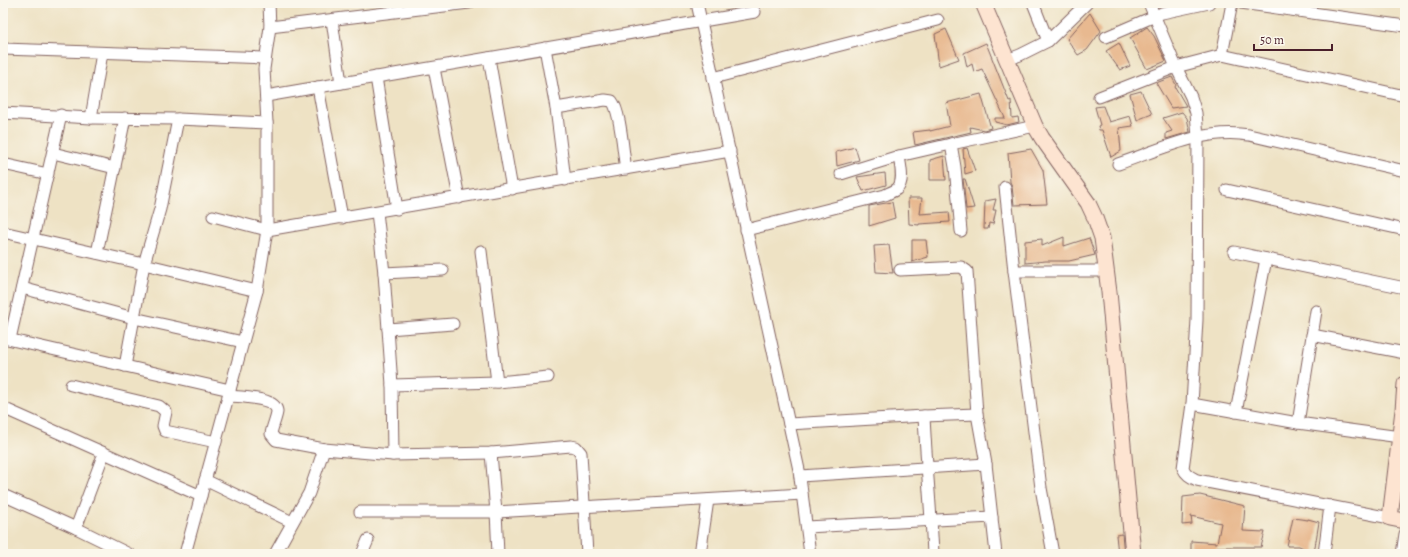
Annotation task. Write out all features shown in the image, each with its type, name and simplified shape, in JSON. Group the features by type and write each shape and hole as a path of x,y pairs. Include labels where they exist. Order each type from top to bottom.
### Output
{"street":[{"path":"185,554 257,291 267,230 267,123 265,58 270,28 269,3"},
{"path":"270,28 469,3"},
{"path":"696,3 730,151 800,476 810,554"},
{"path":"983,3 1014,57 1036,126 1042,138 1088,203 1096,218 1102,238 1109,292 1133,554"},
{"path":"1033,3 1048,41"},
{"path":"1014,57 1048,41 1087,3"},
{"path":"1149,3 1176,67 1191,97 1196,113 1198,137 1197,320 1192,404 1183,468 1188,475 1197,480 1405,521"},
{"path":"1106,37 1155,16 1188,6 1209,3"},
{"path":"1222,55 1232,3"},
{"path":"1241,3 1405,26"},
{"path":"266,96 755,12"},
{"path":"332,20 341,83"},
{"path":"713,78 938,20"},
{"path":"545,48 556,108 565,180"},
{"path":"3,49 265,58"},
{"path":"91,118 102,52"},
{"path":"1099,97 1176,67 1222,55 1405,96"},
{"path":"489,58 512,189"},
{"path":"434,68 459,198"},
{"path":"376,77 397,209"},
{"path":"318,88 342,218"},
{"path":"556,108 605,100 612,101 615,105 619,120 626,169"},
{"path":"3,113 91,118 178,119 267,123"},
{"path":"61,116 22,288 6,338 271,403 277,410 272,434 276,440 324,448 393,455 491,453 564,446 576,447 581,453 588,554"},
{"path":"97,253 125,118"},
{"path":"125,366 144,264 160,209 178,119"},
{"path":"841,174 899,156 1036,126"},
{"path":"1118,164 1198,137 1220,133 1240,134 1405,171"},
{"path":"951,144 962,232"},
{"path":"213,216 267,230 730,151"},
{"path":"53,154 115,168"},
{"path":"746,230 885,195 899,187 902,177 899,156"},
{"path":"3,164 48,174"},
{"path":"1005,187 1041,488 1053,554"},
{"path":"1227,190 1405,230"},
{"path":"377,212 384,273 392,385 393,455"},
{"path":"3,232 257,291"},
{"path":"481,251 497,382"},
{"path":"1234,252 1405,288"},
{"path":"1236,412 1266,259"},
{"path":"900,270 961,267 967,271 977,414 986,464 996,554"},
{"path":"384,273 443,270"},
{"path":"1014,271 1106,271"},
{"path":"22,288 134,318 243,342"},
{"path":"1298,423 1316,311"},
{"path":"388,329 453,324"},
{"path":"1312,336 1405,353"},
{"path":"392,385 497,382 548,377"},
{"path":"1390,518 1405,384"},
{"path":"71,385 159,406 166,412 163,426 165,431 216,442"},
{"path":"1192,404 1298,423 1400,437"},
{"path":"3,408 201,496"},
{"path":"789,424 977,414"},
{"path":"924,416 926,468 933,554"},
{"path":"275,554 309,493 324,448"},
{"path":"76,528 104,453"},
{"path":"491,453 498,554"},
{"path":"800,476 986,464"},
{"path":"205,480 292,522"},
{"path":"360,512 496,512 802,494"},
{"path":"3,495 129,554"},
{"path":"700,554 708,500"},
{"path":"1324,554 1330,506"},
{"path":"807,527 992,517"},
{"path":"1402,554 1405,534"},
{"path":"362,554 368,540"}],"building":[{"path":"1090,13 1101,31 1087,50 1078,55 1067,39"},
{"path":"1147,27 1154,36 1166,61 1147,69 1130,38"},
{"path":"946,29 959,59 939,66 935,34"},
{"path":"986,43 1009,101 1011,100 1012,118 1018,117 1019,122 1007,125 995,122 995,118 1005,118 982,69 974,72 972,64 967,67 964,53"},
{"path":"1119,43 1130,66 1120,70 1106,51"},
{"path":"1172,77 1176,85 1175,87 1186,106 1171,108 1156,83"},
{"path":"1141,91 1152,114 1137,120 1130,94"},
{"path":"981,94 991,128 984,130 970,127 971,132 915,145 913,132 930,131 950,126 946,103"},
{"path":"1103,106 1109,122 1130,116 1133,126 1119,128 1121,151 1111,157 1102,130 1099,130 1098,126 1100,125 1095,107"},
{"path":"1182,112 1187,118 1190,132 1166,139 1166,133 1172,131 1163,118"},
{"path":"855,147 859,160 837,166 836,152"},
{"path":"967,148 975,171 965,174 963,149"},
{"path":"1031,149 1043,170 1047,204 1014,205 1012,186 1010,182 1008,153"},
{"path":"944,156 946,180 930,180 930,160"},
{"path":"885,173 886,185 863,191 857,177"},
{"path":"963,179 965,179 974,208 966,209"},
{"path":"908,198 922,198 920,214 949,212 950,222 919,225 909,224"},
{"path":"996,199 993,210 996,210 993,224 989,223 988,229 984,229 985,201"},
{"path":"892,202 895,218 869,226 869,206"},
{"path":"1064,237 1064,246 1089,238 1095,255 1069,261 1025,263 1025,241 1042,239 1042,246"},
{"path":"912,240 926,240 928,257 912,262"},
{"path":"889,245 893,273 876,272 874,246"},
{"path":"1200,495 1245,506 1243,531 1265,532 1261,547 1217,547 1216,554 1191,554 1191,541 1217,543 1221,523 1191,516 1192,524 1182,525 1183,497"},
{"path":"1293,518 1308,519 1319,522 1314,553 1299,546 1287,546"},
{"path":"1122,534 1124,554 1118,554 1116,535"}]}
